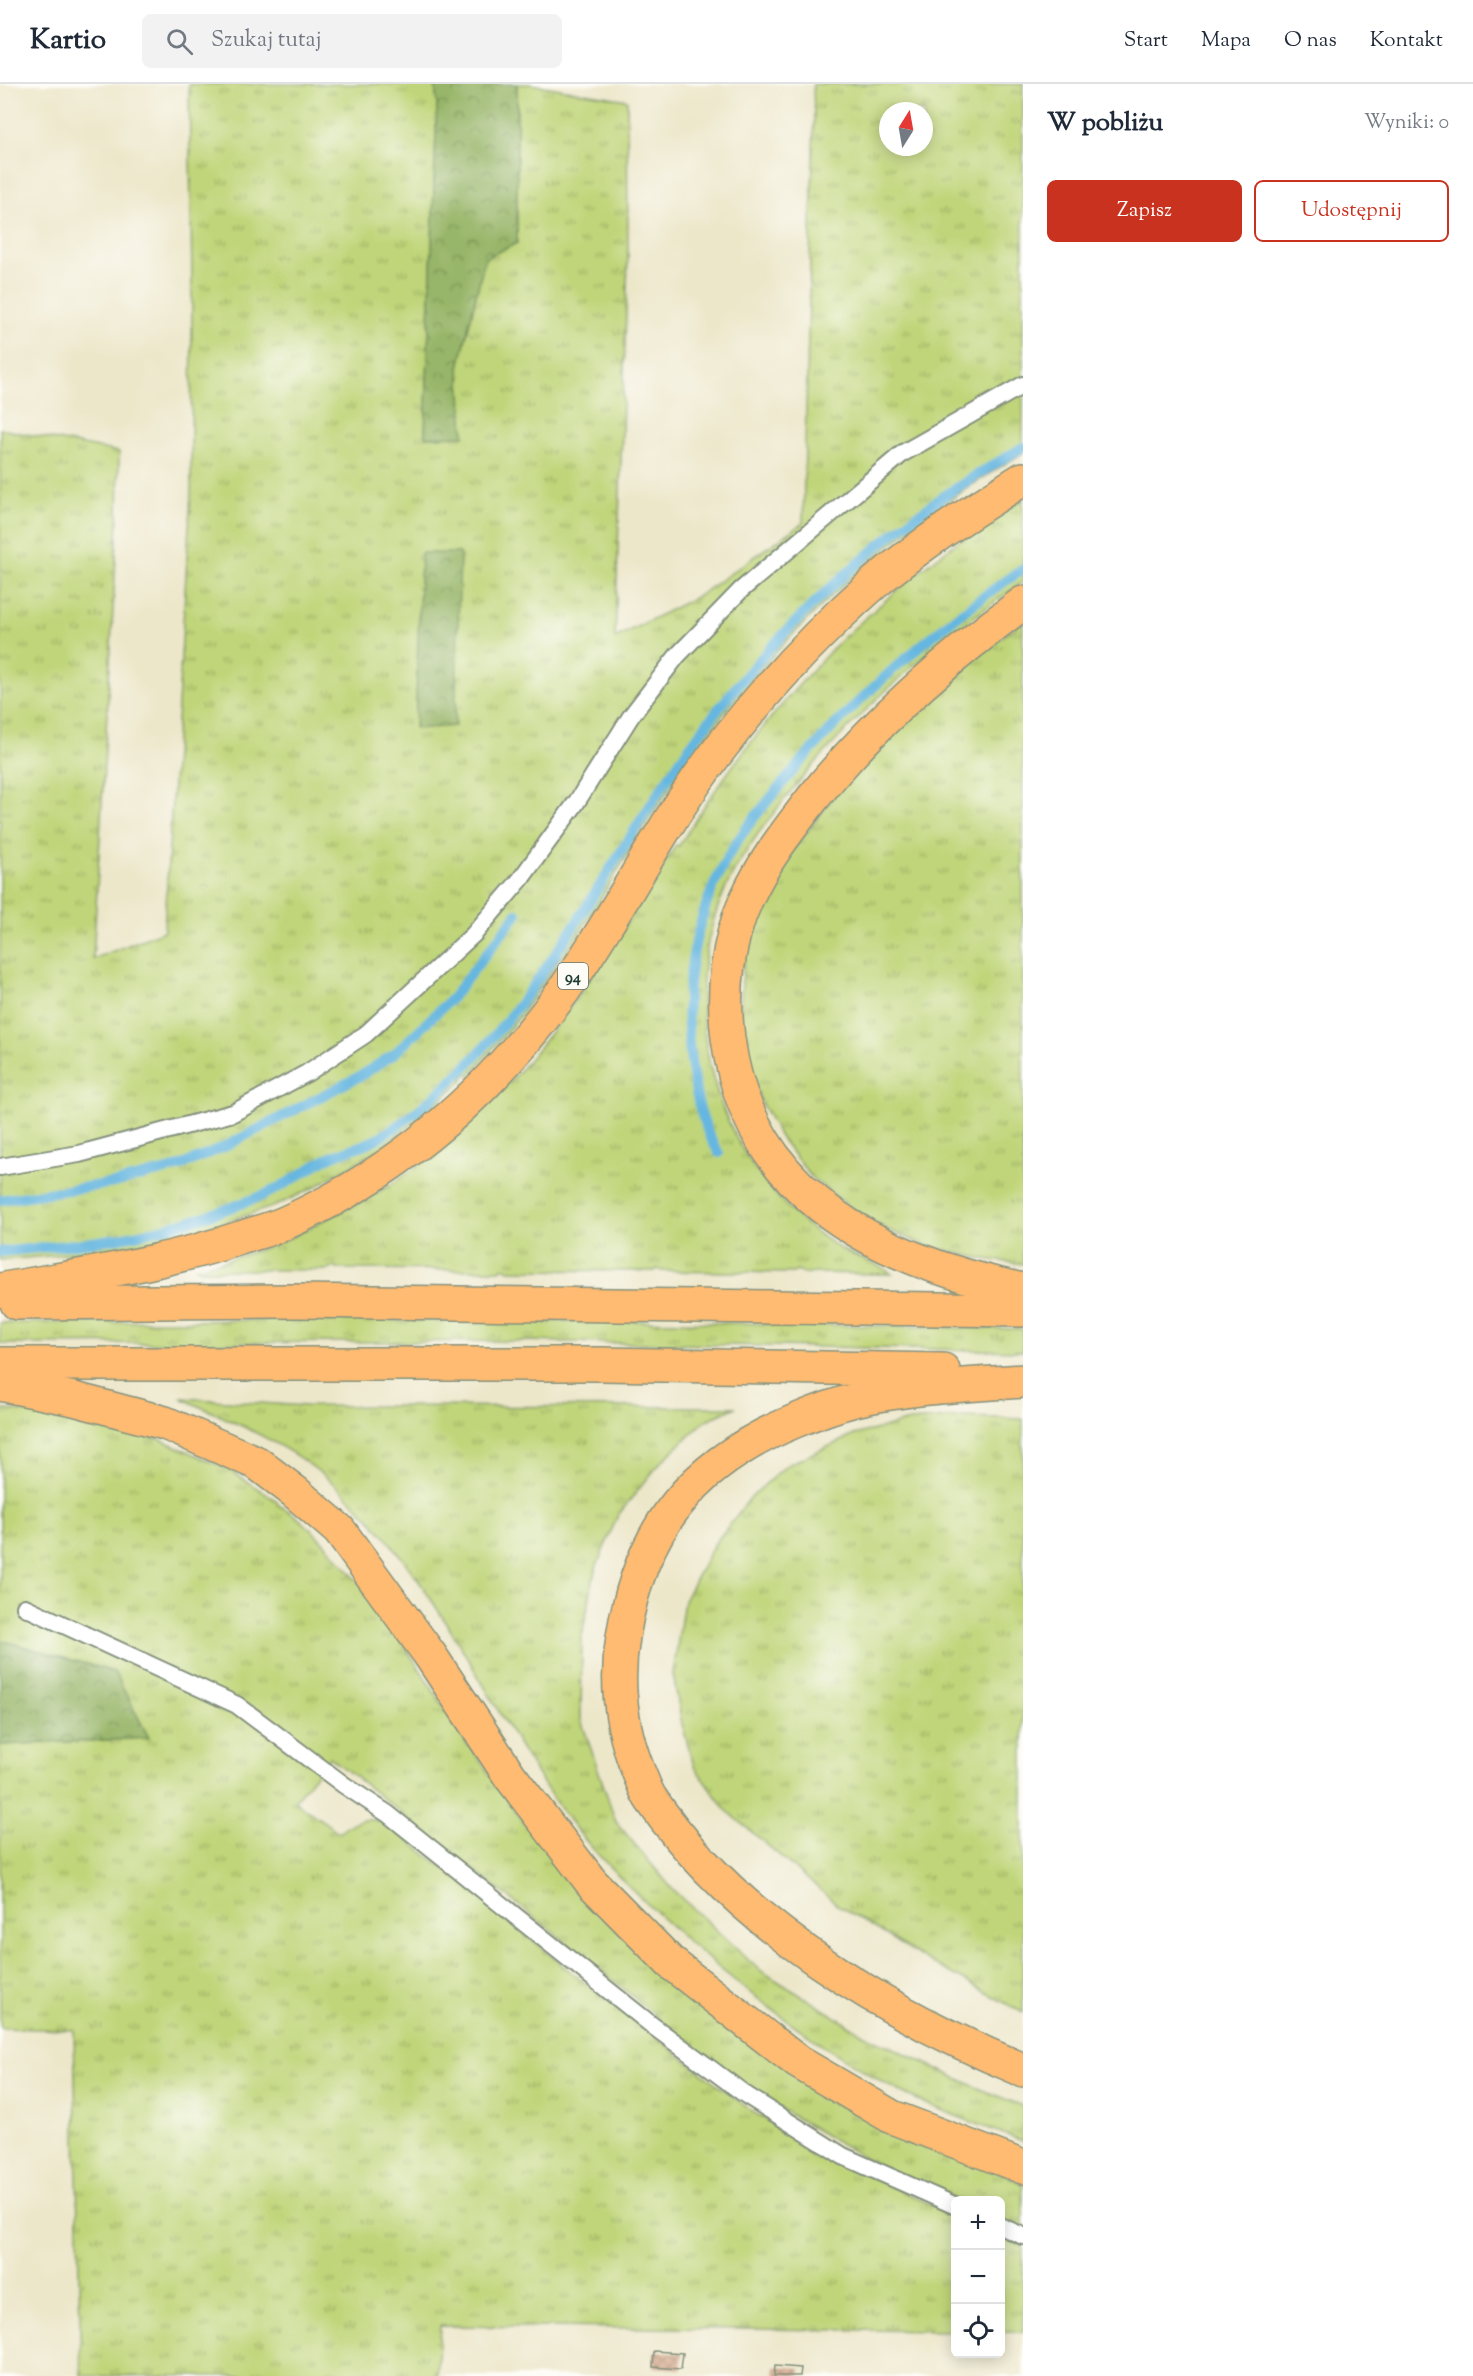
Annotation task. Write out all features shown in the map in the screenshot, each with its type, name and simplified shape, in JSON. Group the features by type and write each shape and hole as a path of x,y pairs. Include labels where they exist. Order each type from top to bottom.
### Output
{"highway":[{"name":"94","path":"0,1290 147,1263 214,1247 284,1224 345,1191 402,1155 449,1120 526,1040 565,989 714,755 775,683 810,644 873,584 952,524 1023,479"},
{"path":"1023,603 929,676 880,722 835,771 795,821 768,859 746,900 739,919 733,938 726,979 725,1017 730,1057 741,1098 756,1130 798,1186 827,1212 863,1236 901,1255 953,1274 1023,1290"},
{"path":"0,1303 318,1301 1023,1310"},
{"path":"0,1364 602,1364 1023,1372"},
{"path":"1023,1381 909,1391 855,1400 811,1414 772,1431 715,1465 672,1510 661,1525 640,1566 626,1614 618,1662 622,1719 630,1750 649,1797 685,1844 714,1874 795,1943 854,1983 902,2013 961,2044 1023,2070"},
{"path":"0,1384 74,1399 165,1423 257,1463 295,1492 339,1530 430,1655 510,1776 592,1882 671,1963 798,2062 892,2117 1023,2168"}],"lane":[{"path":"0,1167 79,1154 233,1113 307,1073 366,1034 474,934 520,880 576,803 638,707 677,656 741,590 903,453 1023,385"},
{"path":"25,1607 237,1705 388,1815 653,2026 746,2095 843,2156 951,2204"},
{"path":"1005,2228 1023,2236"}],"green space":[{"path":"189,84 435,84 437,105 425,437 464,436 459,367 485,258 517,243 517,84 530,84 627,100 628,254 615,638 698,596 803,523 813,84 1023,84 1023,453 970,486 874,558 787,640 747,685 673,783 564,956 557,961 517,1020 470,1075 465,1074 462,1081 419,1119 378,1150 313,1188 275,1206 209,1226 206,1229 136,1245 0,1260 0,429 119,452 118,521 93,959 164,931 191,494 192,281"},
{"path":"435,84 517,84 517,243 485,258 459,367 464,436 425,437 437,105"},
{"path":"1023,499 1023,582 929,652 872,704 818,760 771,817 741,859 719,904 709,939 703,976 703,1012 707,1049 715,1085 744,1152 772,1191 807,1225 843,1250 892,1274 663,1271 657,1269 654,1271 510,1270 503,1267 500,1270 337,1269 335,1267 327,1270 202,1270 196,1268 277,1243 361,1202 428,1158 472,1121 512,1080 548,1036 615,942 676,845 679,846 735,762 799,685 845,636 849,635 912,577 960,540 964,540"},
{"path":"421,553 460,553 455,726 415,729"},
{"path":"1023,621 1023,1264 984,1259 927,1246 886,1229 851,1208 812,1178 780,1137 762,1104 748,1066 740,1010 744,958 756,917 775,874 857,766 967,664"},
{"path":"265,1320 626,1321 1023,1329 1023,1351 525,1341 0,1344 0,1323"},
{"path":"181,1398 306,1406 736,1407 705,1421 660,1463 618,1515 595,1570 582,1636 581,1720 616,1822 674,1891 758,1969 863,2034 982,2090 1023,2106 1023,2141 932,2106 879,2080 849,2062 736,1982 683,1937 608,1865 563,1812 427,1594 397,1552 364,1513 327,1478 293,1454 257,1433"},
{"path":"0,1409 86,1420 147,1435 226,1468 292,1513 327,1546 347,1569 385,1617 468,1746 510,1804 567,1877 649,1962 737,2036 1023,2184 1023,2230 1005,2222 1005,2196 951,2198 877,2165 760,2097 689,2044 601,1970 330,1757 294,1801 340,1833 361,1820 385,1823 474,1891 571,1972 753,2112 838,2161 951,2214 951,2331 440,2326 437,2376 81,2376 74,2030 0,2028 0,1745 149,1738 114,1672 0,1640"},
{"path":"965,1417 1023,1419 1023,2013 922,1957 839,1906 725,1809 694,1766 682,1724 673,1674 684,1601 713,1546 751,1497 787,1465 854,1435 910,1421"},
{"path":"0,1640 114,1672 149,1738 0,1745"},
{"path":"1005,2238 1023,2246 1023,2332 1005,2332"}],"building":[{"path":"654,2351 683,2353 681,2369 653,2367"},
{"path":"775,2366 801,2368 800,2376 774,2376"}],"waterway":[{"path":"0,1252 118,1238 198,1219 267,1193 324,1160 372,1141 397,1126 443,1089 484,1047 521,1002 588,905 683,756 737,686 766,653 796,621 861,560 931,505 1023,447"},
{"path":"719,1153 707,1130 696,1092 690,1053 688,1006 692,958 697,935 712,889 728,857 747,827 832,728 924,643 1023,569"},
{"path":"0,1200 115,1183 175,1168 222,1148 362,1075 394,1054 452,998 517,914"}]}
